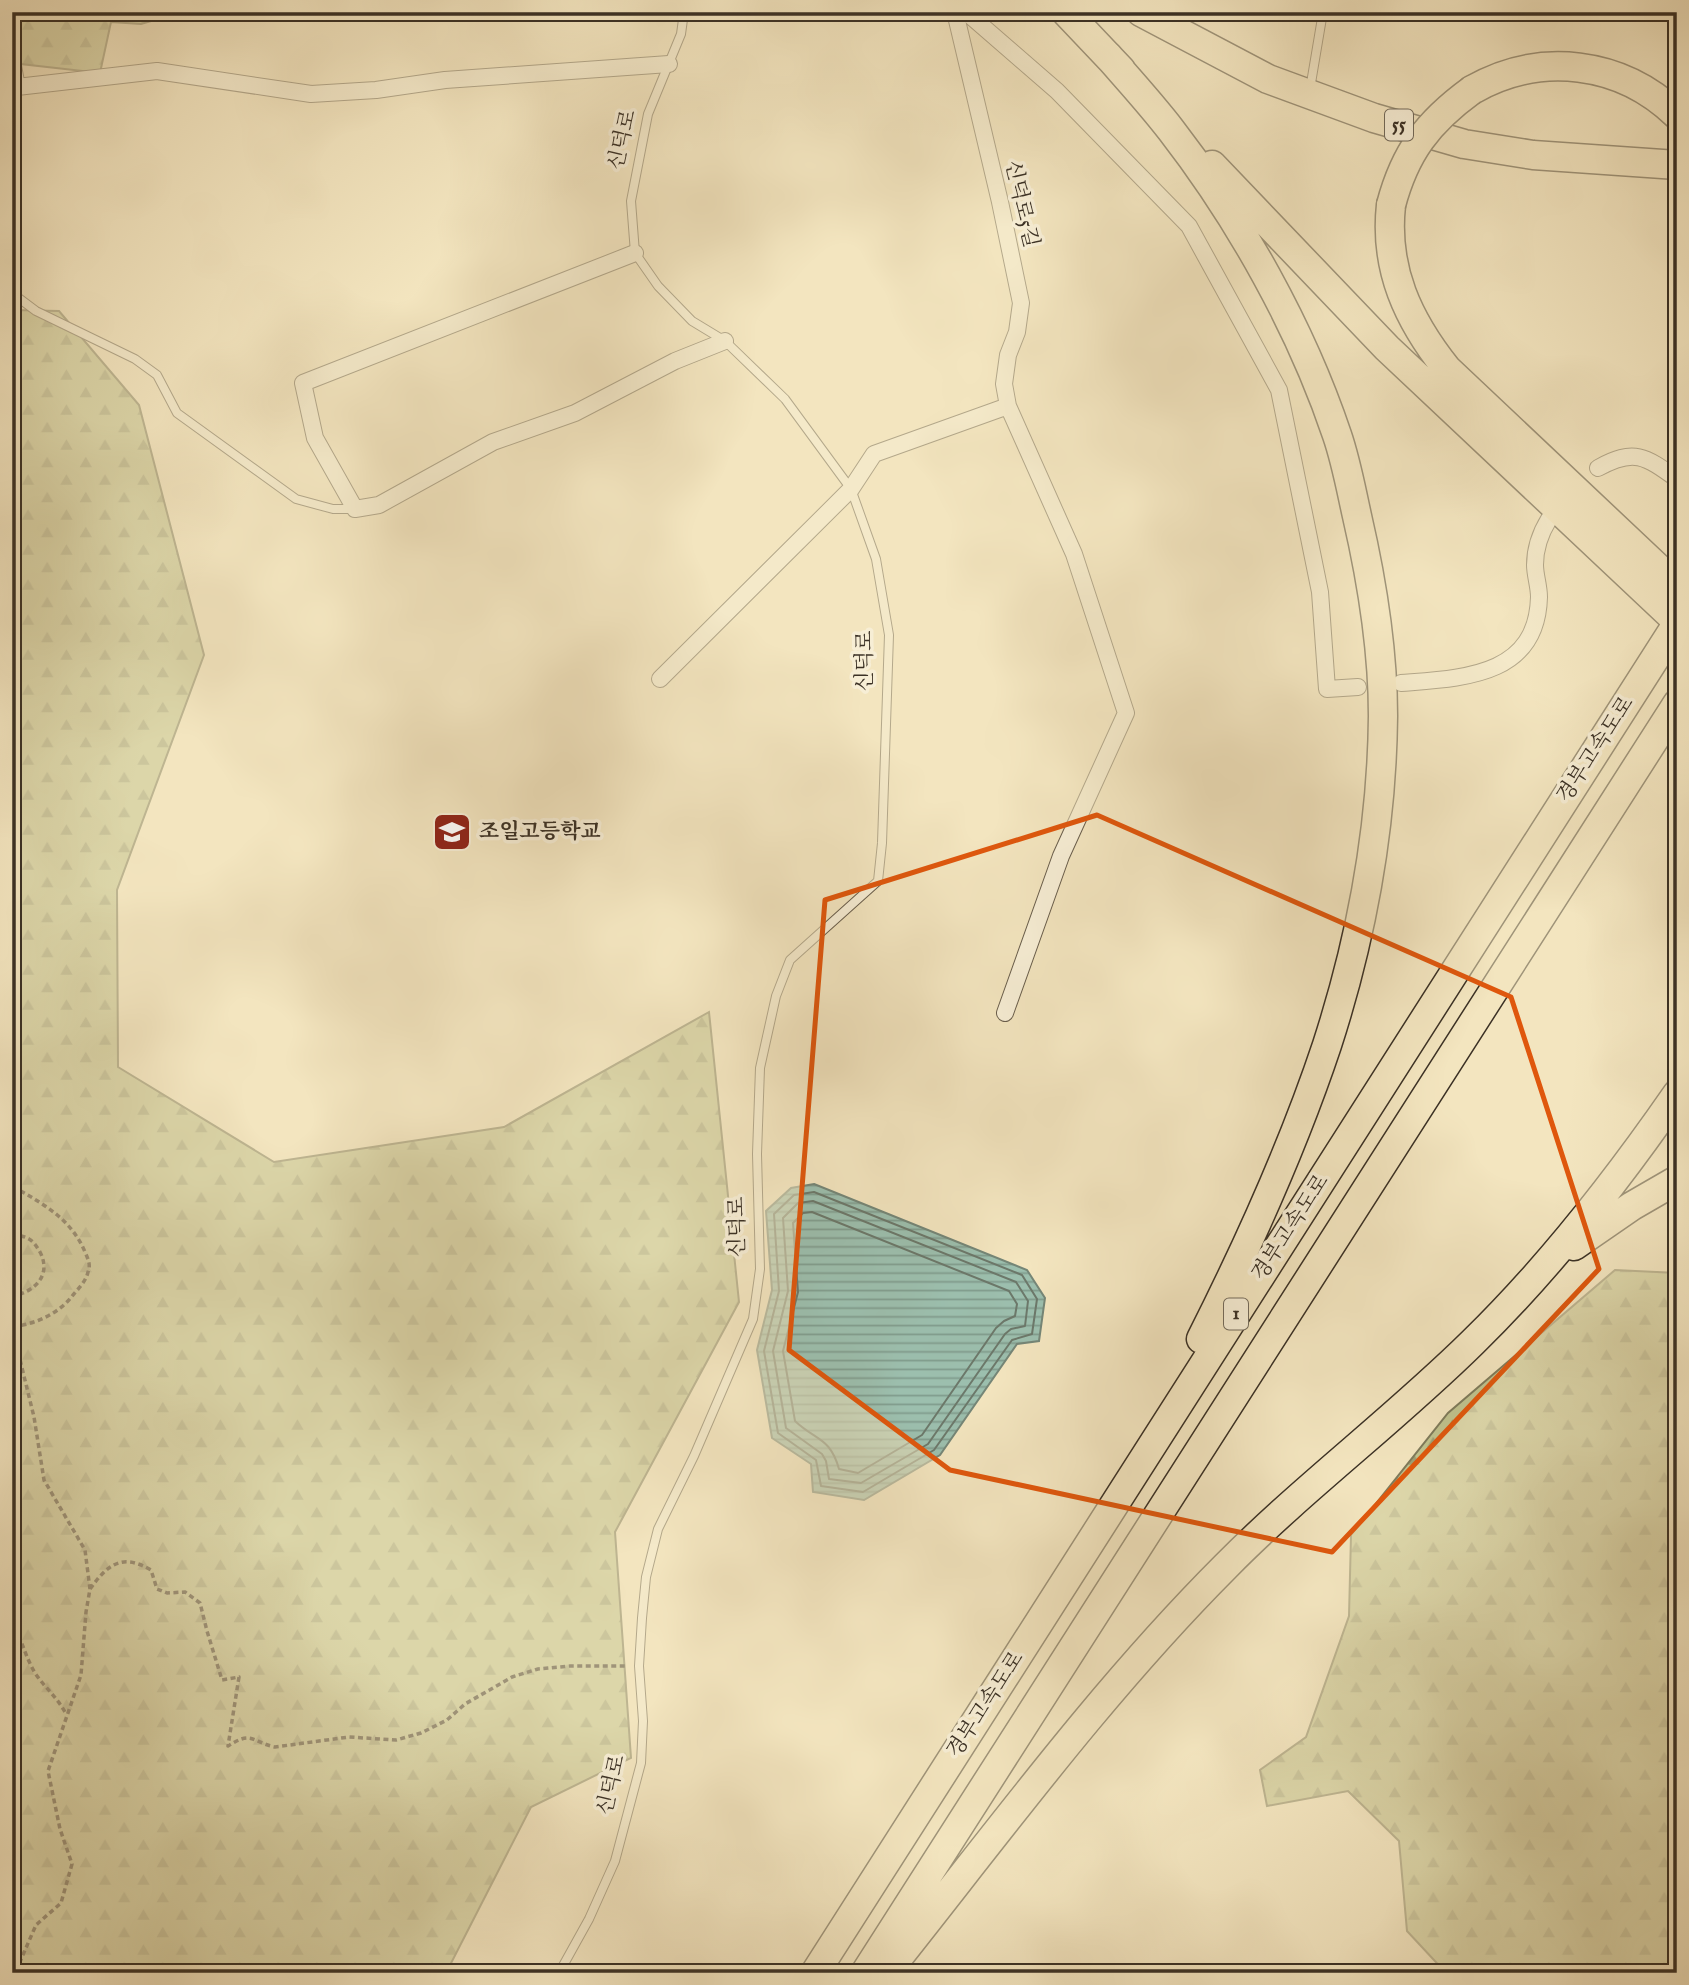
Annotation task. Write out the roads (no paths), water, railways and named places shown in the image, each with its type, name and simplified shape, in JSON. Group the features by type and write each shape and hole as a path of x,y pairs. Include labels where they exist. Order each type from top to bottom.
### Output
{"highway":[{"path":"1066,12 1387,348 1677,623"},
{"name":"55","path":"1141,12 1268,79 1374,118 1464,144 1533,155 1677,166"},
{"path":"1108,56 1169,127 1220,199 1267,279 1323,395 1338,438 1361,533 1377,628 1383,713 1377,804 1365,888 1324,1053 1291,1144 1242,1256 1122,1493"},
{"path":"1677,115 1651,94 1610,73 1587,69 1534,68 1503,75 1472,90 1440,116 1417,142 1400,175 1391,205 1390,246 1399,288 1411,317 1447,369 1677,586"},
{"name":"경부고속도로","path":"815,1973 1677,623"},
{"name":"경부고속도로","path":"865,1973 1677,704"},
{"path":"1512,1302 1593,1208 1677,1094"},
{"path":"886,1973 1101,1704 1172,1622 1273,1520 1436,1377 1559,1258 1632,1206 1677,1180"}],"street":[{"name":"신덕로5길","path":"955,12 1021,303 1004,384 1009,406 1074,554 1126,713 1061,856 1005,1013"},
{"path":"965,12 1057,91 1189,226 1279,390 1320,592 1327,689 1358,687"},
{"path":"13,66 17,87 158,71 311,94 376,90 445,80 668,64"},
{"path":"635,253 303,383 315,438 355,509 379,505 493,442 575,413 675,361 725,341"},
{"path":"660,679 851,489 874,454 1009,406"},
{"path":"1598,468 1627,455 1639,456 1653,461 1677,479"},
{"path":"1401,683 1455,678 1488,670 1507,661 1527,643 1536,623 1538,609 1535,565 1538,546 1549,519"}],"lane":[{"name":"신덕로","path":"559,1973 589,1919 615,1860 641,1763 643,1721 639,1666 646,1577 658,1529 694,1456 753,1319 760,1269 757,1154 760,1068 776,996 789,960 878,881 882,843 888,635 876,559 851,489 785,399 725,341 692,321 658,286 635,253 631,201 649,114 681,34 684,12"},
{"path":"1309,94 1323,12"},
{"path":"12,293 36,311 135,359 157,375 177,414 296,499 333,509 355,509"}],"water":[{"path":"814,1184 1027,1270 1045,1298 1039,1341 1017,1344 940,1455 864,1500 813,1492 811,1464 772,1438 757,1350 772,1290 766,1211 791,1188"}],"place":[{"name":"조일고등학교","path":"452,832"}]}
